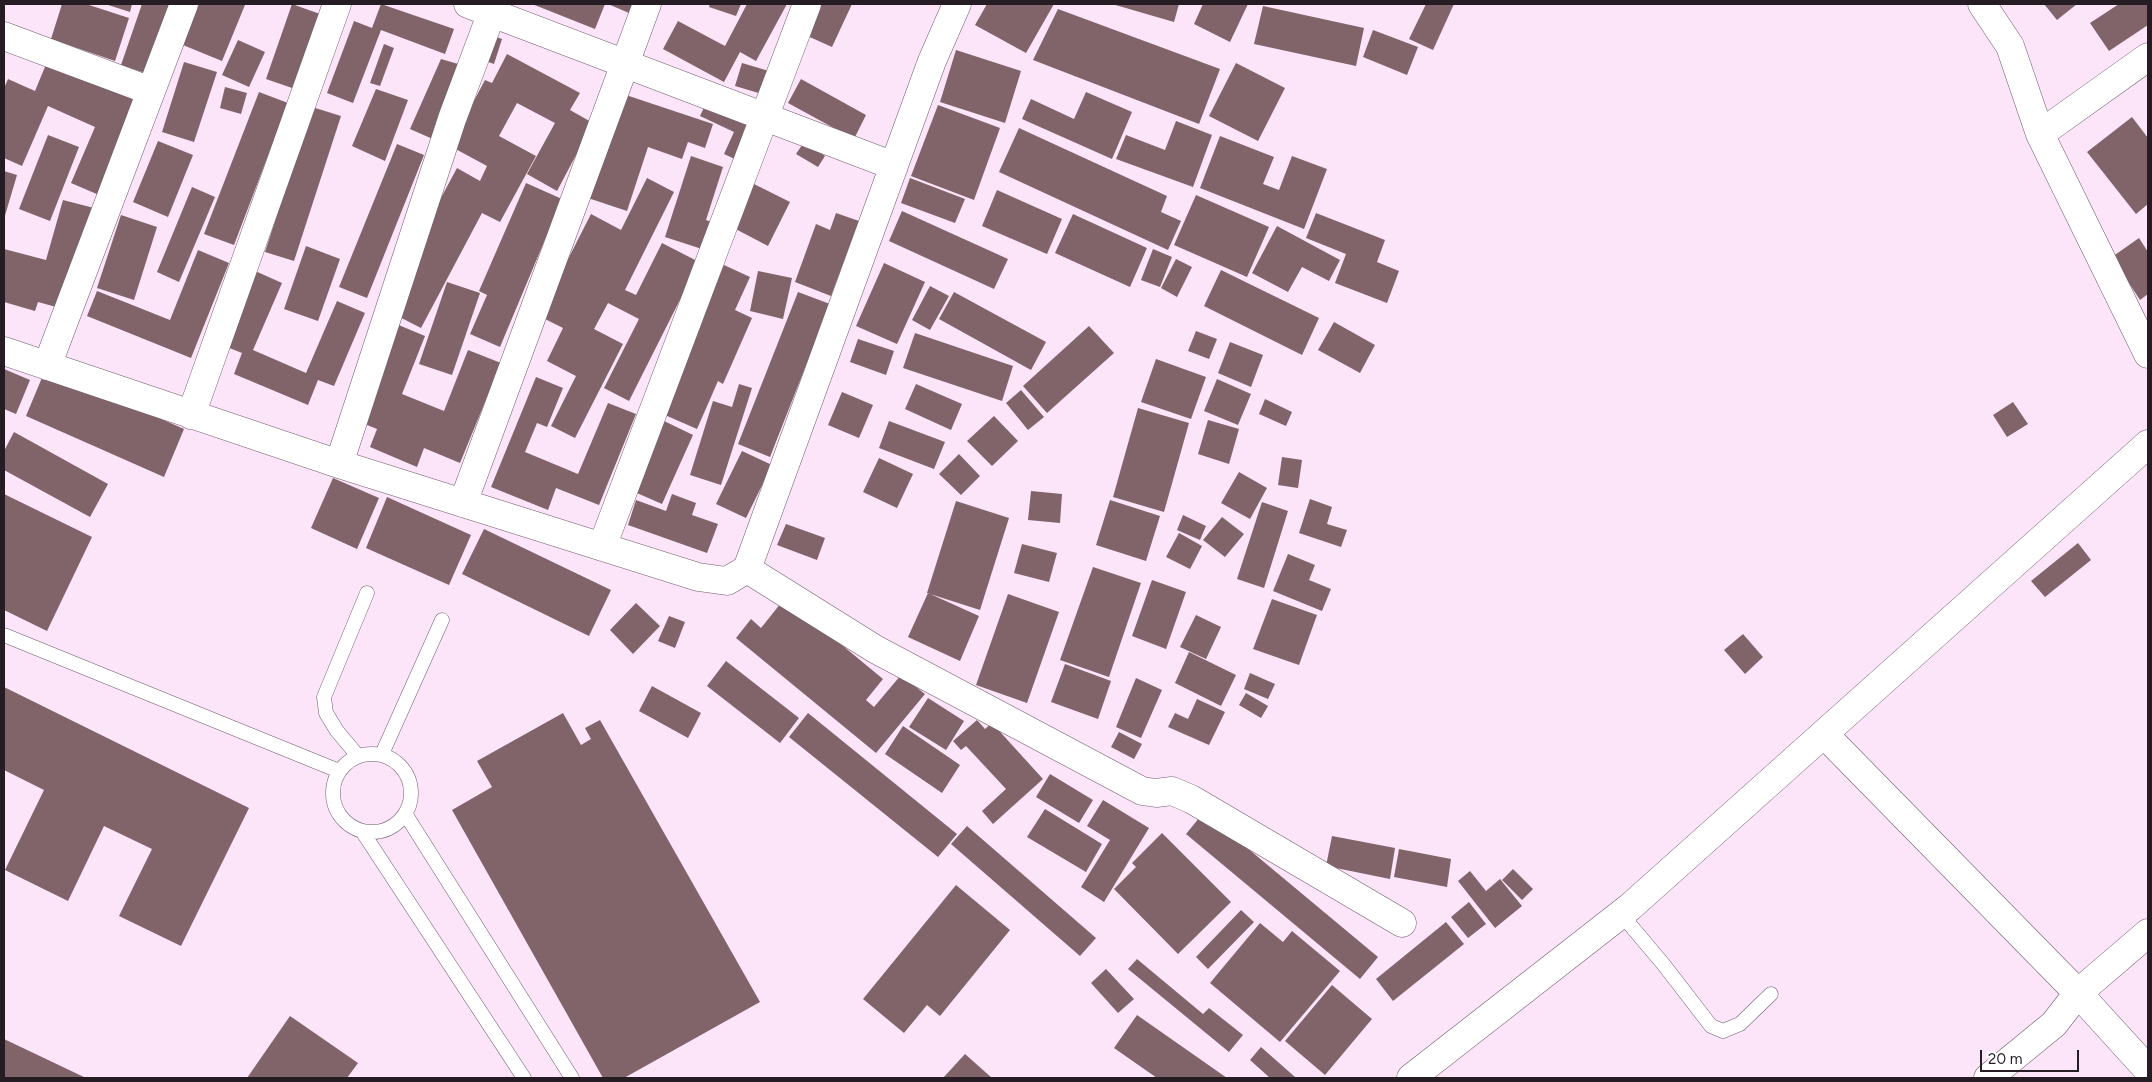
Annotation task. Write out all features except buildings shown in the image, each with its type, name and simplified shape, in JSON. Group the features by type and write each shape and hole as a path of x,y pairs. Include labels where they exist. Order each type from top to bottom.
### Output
{"street":[{"path":"47,366 184,4"},
{"path":"191,414 337,4"},
{"path":"463,504 647,4"},
{"path":"602,547 807,4"},
{"path":"4,352 463,504 698,577 727,582 747,569 932,61 957,4"},
{"path":"1982,4 2010,46 2040,134 2148,354"},
{"path":"339,464 452,119 485,7 625,64 894,166"},
{"path":"4,36 152,91"},
{"path":"2040,134 2148,57"},
{"path":"1411,1078 1621,914 2148,444"},
{"path":"747,569 875,649 1142,791 1156,793 1172,791 1190,799 1402,923"},
{"path":"1824,734 2078,994 2148,1070"},
{"path":"1988,1078 2054,1024 2078,994 2148,933"}],"lane":[{"path":"358,756 337,731 326,713 324,697 367,593"},
{"path":"382,754 442,620"},
{"path":"4,635 339,771"},
{"path":"362,831 387,830 406,815 412,791 403,767 382,754 358,756 339,771 332,795 341,818 362,831 524,1078"},
{"path":"406,815 572,1078"},
{"path":"1621,914 1664,965 1710,1026 1723,1031 1740,1024 1771,994"}]}
